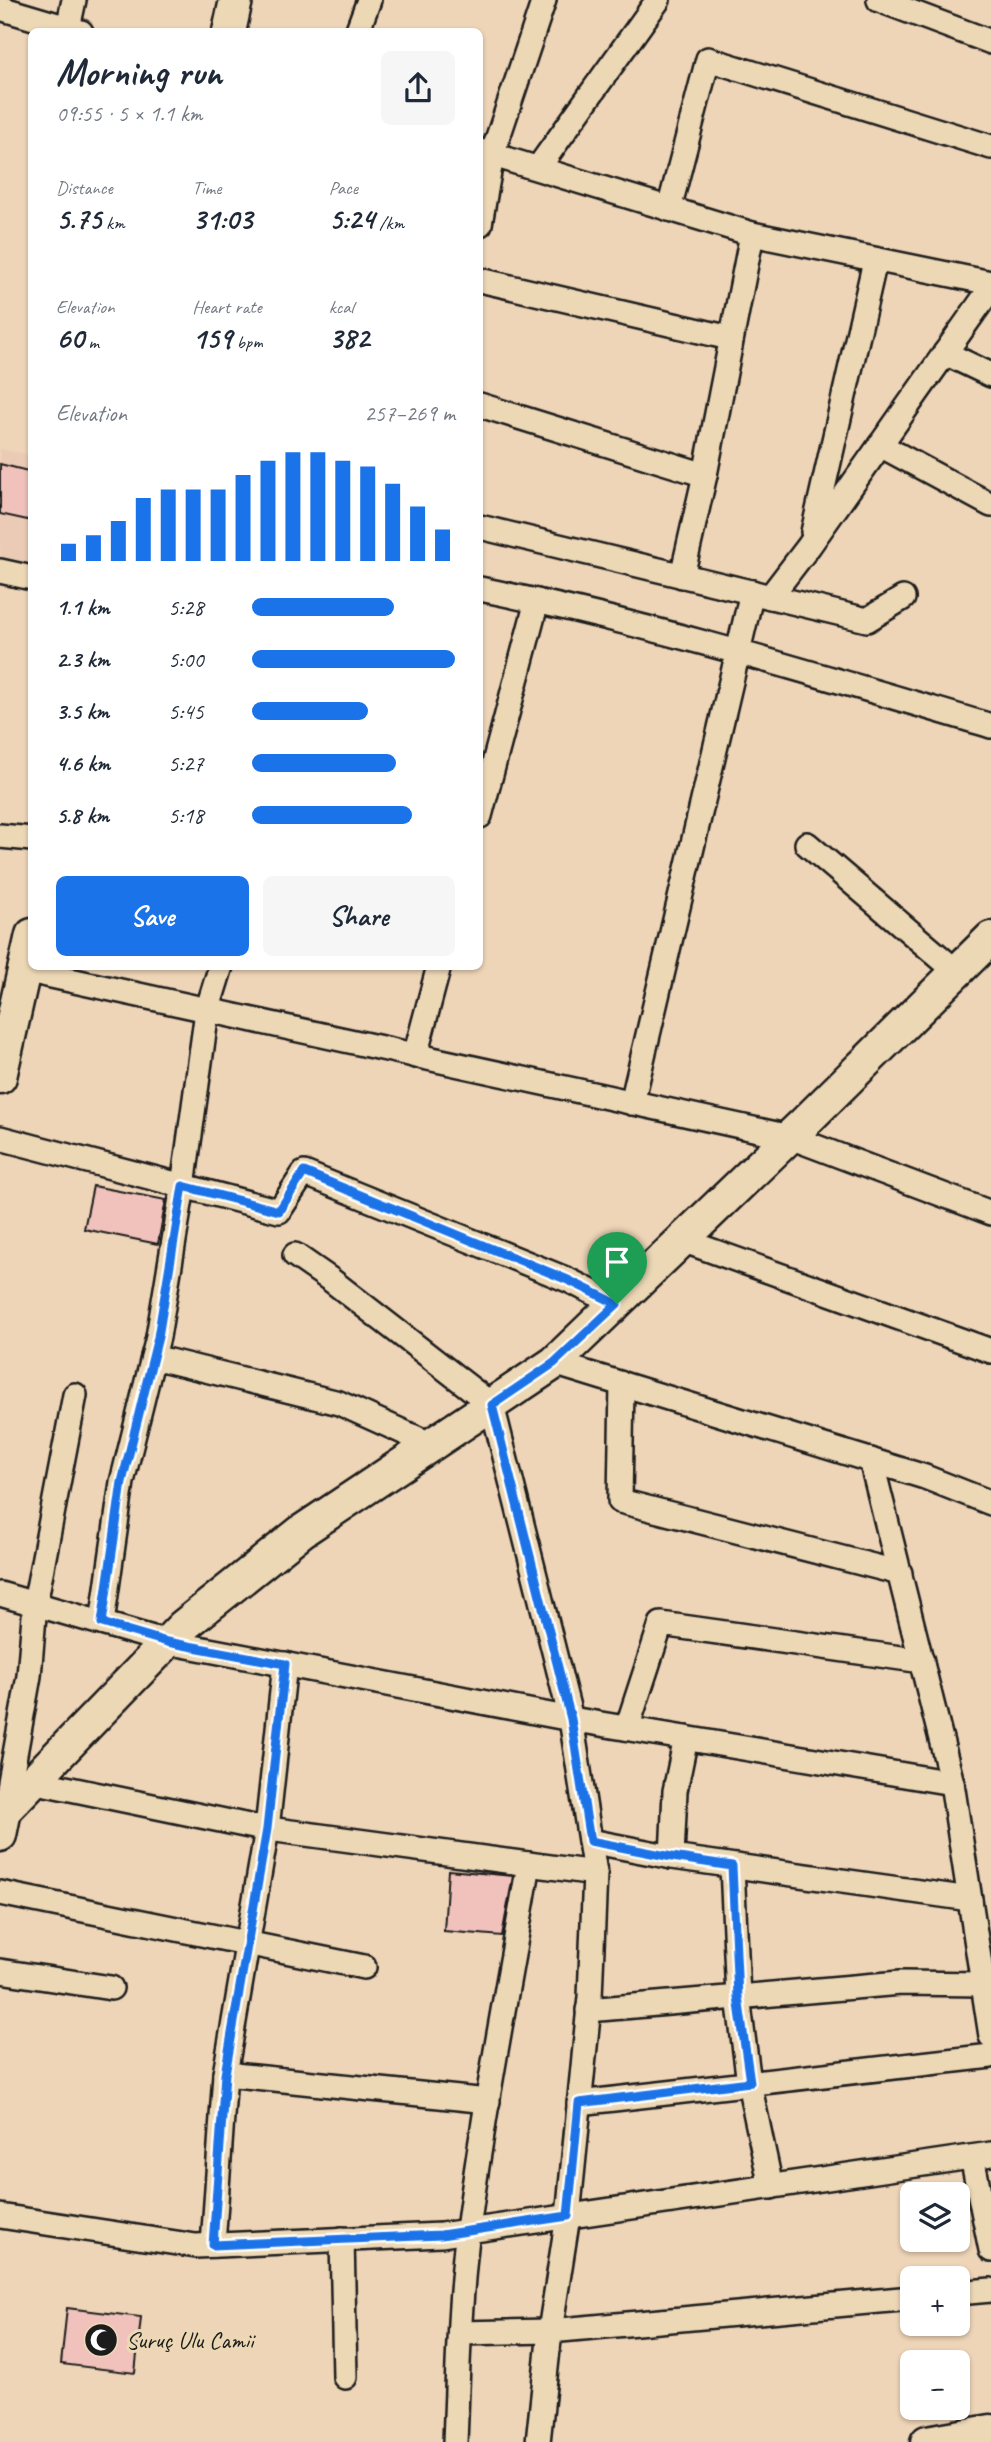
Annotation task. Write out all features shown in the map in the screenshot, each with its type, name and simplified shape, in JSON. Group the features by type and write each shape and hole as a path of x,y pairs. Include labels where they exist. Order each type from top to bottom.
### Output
{"street":[{"path":"74,0 75,28"},
{"path":"230,28 236,0"},
{"path":"358,28 369,0"},
{"path":"483,188 486,153 544,0"},
{"path":"538,168 658,0"},
{"path":"879,0 911,5 991,42"},
{"path":"0,8 68,28"},
{"path":"669,209 708,58 991,147"},
{"path":"486,153 751,234 991,286 809,546 761,594 738,651 632,1103"},
{"path":"682,576 705,475 751,234"},
{"path":"809,546 875,261"},
{"path":"483,281 730,338"},
{"path":"945,353 991,375"},
{"path":"483,406 705,475"},
{"path":"880,445 991,505"},
{"path":"483,528 867,620 903,598"},
{"path":"0,571 28,577"},
{"path":"483,590 738,651 991,726"},
{"path":"483,805 537,601"},
{"path":"0,836 28,839"},
{"path":"807,844 957,972"},
{"path":"2,1822 32,1781 182,1628 302,1531 554,1363 790,1137 991,939"},
{"path":"0,1077 28,952"},
{"path":"24,970 790,1137 991,1213"},
{"path":"102,1623 122,1482 153,1357 183,1186 207,1011 220,970"},
{"path":"415,1056 438,970"},
{"path":"0,1138 279,1211 304,1172 568,1280 617,1304"},
{"path":"682,1240 991,1351"},
{"path":"295,1255 492,1405 571,1719 595,1873 588,2010 568,2216 550,2331 538,2442"},
{"path":"153,1357 339,1403 432,1445"},
{"path":"554,1363 925,1477 991,1503"},
{"path":"622,1384 620,1501 900,1573"},
{"path":"2,1822 29,1676 35,1604 75,1395"},
{"path":"871,1460 952,1783 991,2036"},
{"path":"0,1594 167,1642 571,1719 952,1783"},
{"path":"628,1728 661,1624 922,1661"},
{"path":"213,2245 225,2074 267,1829 285,1664"},
{"path":"672,1857 675,1791 686,1738"},
{"path":"32,1781 267,1829 595,1873"},
{"path":"590,1841 672,1857 970,1899"},
{"path":"454,2442 468,2231 529,1864"},
{"path":"732,1866 738,1997 750,2082 771,2187"},
{"path":"0,1893 247,1941 364,1967"},
{"path":"0,1971 111,1988"},
{"path":"588,2010 900,1983 983,1984"},
{"path":"579,2103 991,2056"},
{"path":"225,2074 488,2101"},
{"path":"0,2216 196,2246 441,2235 981,2156 991,2250"},
{"path":"342,2239 345,2377"},
{"path":"970,2292 991,2290"},
{"path":"460,2333 550,2331 900,2299"},
{"path":"928,2442 991,2431"}],"shaded area":[{"path":"0,449 28,454 28,567 0,562"}],"building":[{"path":"0,464 28,471 28,520 0,514"},
{"path":"93,1186 166,1200 158,1244 84,1229"},
{"path":"448,1870 513,1876 502,1936 444,1931"},
{"name":"Suruç Ulu Camii","path":"67,2308 141,2317 135,2373 61,2364"}],"place":[{"name":"Suruç Ulu Camii","path":"101,2340"}],"route":[{"path":"304,1172 568,1280 617,1304 554,1363 492,1405 571,1719 590,1841 732,1866 738,1997 750,2082 579,2103 568,2216 441,2235 213,2245 225,2074 267,1829 285,1664 167,1642 102,1623 122,1482 158,1337 183,1186 279,1211 304,1172"}]}
